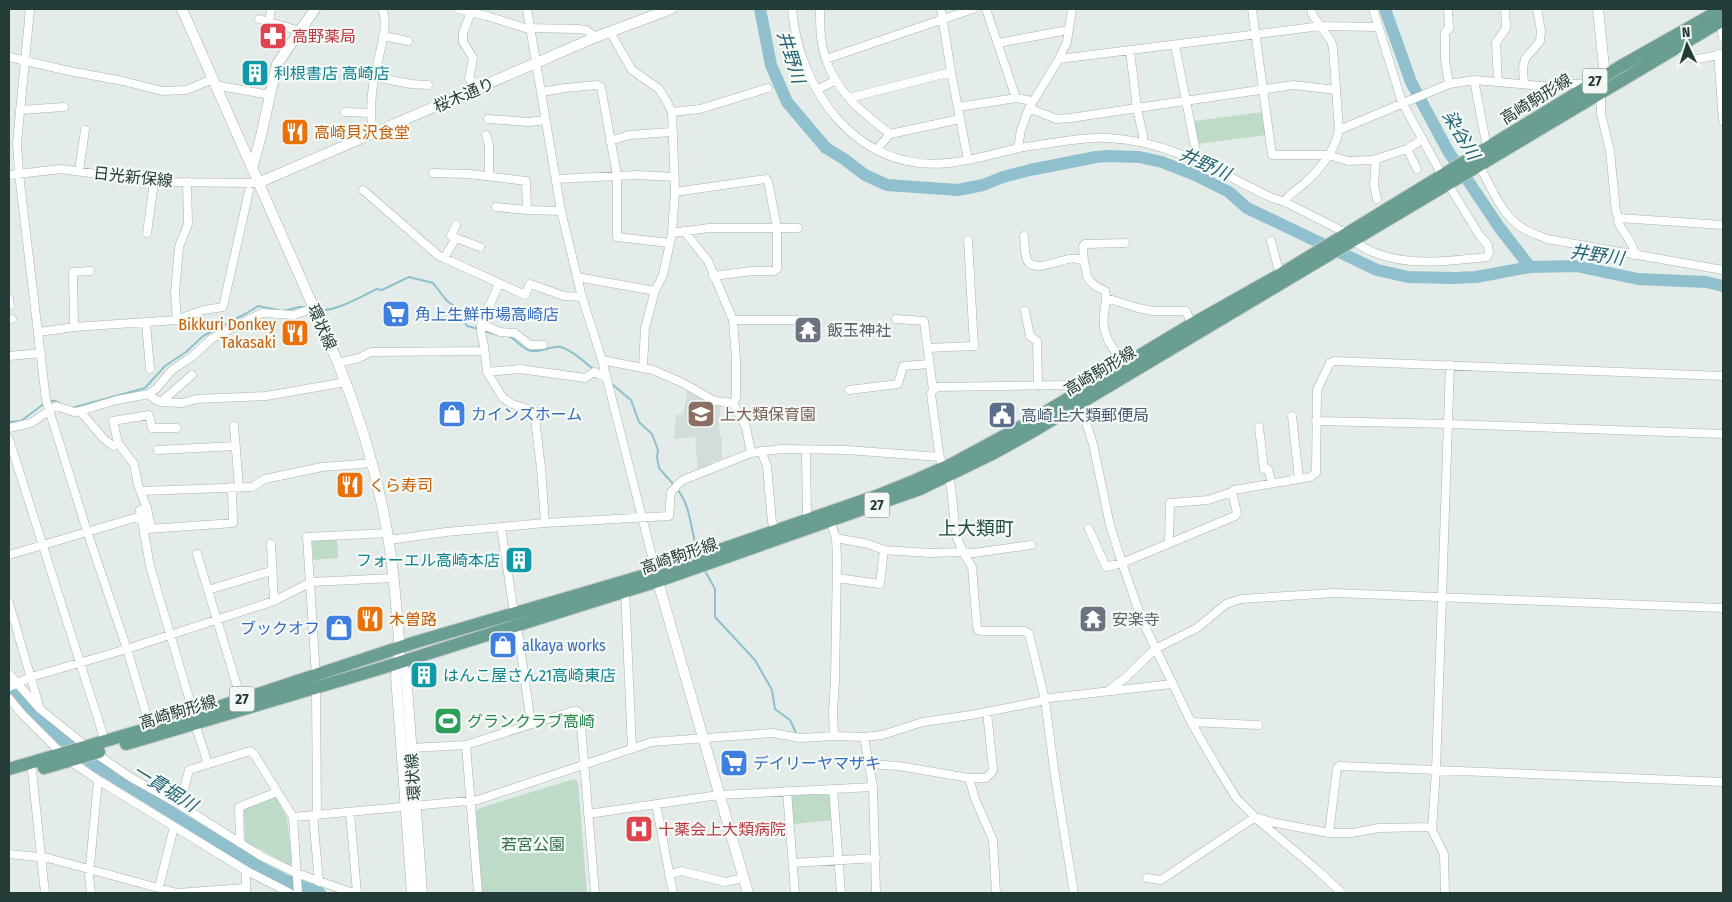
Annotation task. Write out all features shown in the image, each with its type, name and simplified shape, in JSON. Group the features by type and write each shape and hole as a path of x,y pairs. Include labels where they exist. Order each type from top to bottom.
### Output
{"main road":[{"name":"高崎駒形線","path":"1475,163 1488,148 1597,80 1721,14"},
{"name":"高崎駒形線","path":"1475,163 1600,94 1678,47 1721,14"},
{"name":"27","path":"1347,239 1475,163"},
{"name":"高崎駒形線","path":"1079,397 1347,239"},
{"name":"高崎駒形線","path":"9,778 90,750 316,682 399,648 625,591 657,576 776,530 879,495 944,467 1015,441 1124,364 1192,324 1281,278"},
{"name":"高崎駒形線","path":"195,719 241,700 399,662 516,619 830,521 920,489 944,467"},
{"name":"高崎駒形線","path":"90,750 105,741 151,733"},
{"name":"高崎駒形線","path":"9,769 68,757"}],"street":[{"path":"30,9 17,143 46,400 87,531 127,649 151,733"},
{"name":"環状線","path":"182,9 346,382 373,463 389,537 394,578 399,648 396,676 410,807 422,893"},
{"path":"269,22 271,9"},
{"path":"252,169 277,64 315,9"},
{"path":"373,134 371,113 374,77 386,21 382,9"},
{"path":"459,9 471,12 486,12 525,28 586,30 596,37"},
{"path":"527,9 561,211 576,277 602,360 641,519 748,893"},
{"name":"桜木通り","path":"258,183 596,37 671,9"},
{"path":"792,9 794,29 808,73 837,120 855,137 898,158 925,164 950,163 1018,148 1090,137 1133,140 1171,149 1270,197 1285,202 1347,239 1373,252 1399,260 1415,262 1453,261 1486,257 1489,252 1488,246 1446,179 1403,102 1373,9"},
{"path":"821,9 820,28 826,59 836,80 860,111 890,134"},
{"path":"941,9 968,160"},
{"path":"826,59 973,9"},
{"path":"986,9 1016,98"},
{"path":"1018,148 1021,130 1030,105 1059,60 1066,42 1072,9"},
{"path":"1252,9 1272,155 1328,155 1348,160 1376,159 1407,149 1423,139"},
{"path":"1285,202 1288,196 1303,185 1320,168 1337,138 1339,130 1333,48 1331,41 1312,14 1311,9"},
{"path":"1448,9 1449,29 1445,32 1445,60 1449,84"},
{"path":"1498,82 1496,43 1506,28 1505,9"},
{"path":"1524,84 1523,68 1526,59 1540,41 1541,31 1537,9"},
{"path":"1598,9 1604,67 1597,80 1601,114 1610,151 1618,222 1634,249 1634,255"},
{"path":"471,12 463,33 463,42 473,58 469,79 482,87"},
{"path":"1721,14 1723,38"},
{"path":"259,19 300,31"},
{"path":"1059,60 1321,26 1378,27"},
{"path":"998,43 1068,30"},
{"path":"610,32 632,70 640,78 659,89 672,112 675,177 672,233 663,275 655,291 645,328 642,367"},
{"path":"383,36 408,41"},
{"path":"1176,45 1198,162"},
{"path":"1678,47 1687,57 1698,59 1721,54 1723,121"},
{"path":"1130,51 1144,136 1143,142"},
{"path":"9,57 162,91 186,90 214,82 270,95"},
{"path":"849,98 951,72"},
{"path":"374,77 411,84 428,85"},
{"path":"817,90 836,80"},
{"path":"1474,80 1488,148"},
{"path":"1339,130 1449,84 1474,80 1542,86 1597,80"},
{"path":"958,107 1016,98 1056,119 1293,85 1336,90"},
{"path":"541,92 565,88 601,86 617,175 617,237 669,243"},
{"path":"672,112 700,109 768,88"},
{"path":"20,110 64,107"},
{"path":"344,112 371,113"},
{"path":"488,119 529,122 546,120"},
{"path":"877,149 890,134 960,119"},
{"path":"79,171 85,130"},
{"path":"610,140 629,135 672,132"},
{"path":"486,135 489,145 489,176"},
{"path":"1407,149 1417,169"},
{"path":"1376,159 1374,184 1377,199"},
{"path":"1475,163 1508,215 1519,226 1532,234 1548,239 1723,270"},
{"name":"日光新保線","path":"9,175 61,169 154,182 258,183"},
{"path":"433,173 489,176 526,181 527,210"},
{"path":"556,179 617,175 675,177"},
{"path":"675,192 766,179 768,181 777,228 777,268 774,271 752,271 713,276"},
{"path":"147,233 154,182"},
{"path":"178,319 175,292 179,247 188,224 188,182"},
{"path":"363,190 439,256 525,295 530,284 564,296 582,297"},
{"path":"39,332 74,327 174,321 204,310 224,307 249,191"},
{"path":"496,207 561,211"},
{"path":"1619,218 1723,225"},
{"path":"456,225 451,236 480,247"},
{"path":"672,233 709,228 798,228"},
{"path":"684,231 708,261 733,320 736,369 736,398 733,403"},
{"path":"1024,236 1028,262 1033,265 1041,266 1067,259 1082,260 1084,263"},
{"path":"444,258 456,238"},
{"path":"928,348 974,346 968,240"},
{"path":"1271,241 1281,278"},
{"path":"1124,364 1105,334 1103,324 1105,291 1090,282 1087,276 1083,246 1085,244 1125,243"},
{"path":"74,327 73,272 90,271"},
{"path":"576,277 655,291"},
{"path":"499,284 482,324 481,332 487,372 503,398 512,404 534,411 545,524"},
{"path":"1106,298 1153,311 1186,311 1192,324"},
{"path":"9,428 31,423 56,406 80,412 117,400 149,394 156,389 172,370 193,356 211,339 262,314 294,315 313,308"},
{"path":"1026,311 1030,336 1038,341 1038,386"},
{"path":"896,319 924,321 933,390 931,394 944,467 951,487 956,535 972,567 975,619 978,630 1028,632 1045,700 1074,893"},
{"path":"733,320 796,320"},
{"path":"146,323 150,369"},
{"path":"482,324 500,332 515,333 530,345 543,345"},
{"path":"338,363 359,358 371,352 484,350"},
{"path":"9,356 41,353"},
{"path":"602,360 642,367 684,383 714,401 733,403"},
{"path":"1169,542 1170,502 1208,500 1234,490 1310,477 1316,474 1317,390 1330,363 1334,361 1723,376"},
{"path":"849,390 898,384 903,366 929,364"},
{"path":"1445,893 1444,854 1432,827 1436,770 1450,364"},
{"path":"487,372 520,369 585,378 594,372 605,377"},
{"path":"161,402 192,375"},
{"path":"149,394 161,402 183,403 196,399 266,396 346,382"},
{"path":"933,390 938,387 1074,384 1093,444 1110,525 1122,563 1154,648 1191,722 1237,799 1342,893"},
{"path":"733,403 746,427 751,453"},
{"path":"80,412 103,438 113,446 118,443"},
{"path":"177,428 152,428 148,415 113,421 118,443 134,464 138,485 147,508 150,566 208,764"},
{"path":"1292,416 1299,478"},
{"path":"1316,421 1723,434"},
{"path":"147,529 233,523 236,487 234,426"},
{"path":"1259,427 1264,469 1268,468 1272,483"},
{"path":"9,439 105,741"},
{"path":"158,450 236,446"},
{"path":"319,882 315,816 316,682 308,537 389,537 669,516 671,492 683,480 751,453 761,451 781,449 856,450 944,467"},
{"path":"806,450 807,520"},
{"path":"761,451 767,466 772,522 776,530"},
{"path":"141,490 252,486 266,479 322,467 373,463"},
{"path":"1089,529 1106,566 1122,563 1235,516 1237,513 1232,492"},
{"path":"147,508 140,510 147,529"},
{"path":"9,556 141,516"},
{"path":"830,521 836,538 837,578 834,736"},
{"path":"502,528 531,724"},
{"path":"836,538 868,544 884,550 930,553 974,553 1031,545"},
{"path":"271,544 274,601"},
{"path":"837,578 880,584 884,550"},
{"path":"197,554 241,700"},
{"path":"208,590 271,571"},
{"path":"9,687 16,682 31,677 127,649 274,601 311,582 394,578"},
{"path":"625,591 632,748"},
{"path":"1109,690 1125,678 1154,648 1197,628 1226,604 1241,599 1334,593 1723,608"},
{"path":"9,602 40,709"},
{"name":"環状線","path":"399,662 406,673 411,748 412,893"},
{"path":"9,674 40,709 90,750 130,777 180,805 261,856 296,873 353,893"},
{"path":"293,817 471,802 652,742 773,733 800,738 882,735 922,722 987,712 1045,700 1109,690 1172,684"},
{"path":"9,698 23,715 68,757 98,780 247,871 290,893"},
{"path":"411,748 466,745 577,711 580,714 595,893"},
{"path":"868,764 899,766 969,778 986,778 993,769 987,712"},
{"path":"1191,722 1258,725"},
{"path":"864,737 873,787 876,893"},
{"path":"466,745 478,893"},
{"path":"180,805 189,770 250,751 254,754 293,817 298,893"},
{"path":"1329,833 1336,768 1340,766 1723,782"},
{"path":"32,771 45,893"},
{"path":"969,778 975,799 993,840 996,893"},
{"path":"91,893 90,870 98,780"},
{"path":"588,814 720,795 873,787"},
{"path":"833,789 842,893"},
{"path":"240,843 239,806 277,792"},
{"path":"786,792 794,893"},
{"path":"656,804 673,893"},
{"path":"350,813 357,893"},
{"path":"1255,817 1279,824 1329,833 1352,833 1379,828 1432,827"},
{"path":"1147,878 1161,880 1255,817"},
{"path":"159,887 174,827"},
{"path":"9,854 42,857 177,893 246,891 247,871"},
{"path":"793,863 876,858"},
{"path":"669,874 681,871 725,882 744,878"}],"shaded area":[{"path":"688,389 708,401 721,406 719,423 720,436 722,436 722,459 712,462 712,466 698,471 695,437 674,439 676,415 683,415"}],"green space":[{"path":"1263,112 1266,135 1197,144 1194,121"},
{"path":"337,538 338,558 313,560 312,539"},
{"name":"若宮公園","path":"574,779 578,782 587,893 482,893 476,811 480,808"},
{"path":"829,794 832,797 834,820 793,824 790,799 793,795"},
{"path":"277,798 287,818 292,862 289,865 245,841 244,808"}],"waterway":[{"name":"井野川","path":"760,9 771,65 787,102 826,148 865,175 887,185 958,190 983,185 1003,177 1030,170 1096,157 1139,157 1162,162 1195,175 1229,192 1247,208 1377,270 1408,277 1476,277 1530,267 1576,266 1638,279 1706,282 1723,286"},
{"name":"染谷川","path":"1385,9 1411,82 1448,151 1499,227 1530,267"},
{"path":"319,310 333,309 377,289 382,290 409,277 433,283 447,301 457,308 467,326 479,329"},
{"path":"72,408 145,388 165,366 186,352 203,336 258,306 278,310"},
{"path":"283,311 305,307"},
{"path":"484,331 498,335"},
{"path":"508,336 525,349 531,351 555,347 565,348 592,368"},
{"path":"613,385 631,400 639,422 652,434 658,450 659,468 674,485"},
{"path":"49,401 59,403"},
{"path":"9,422 21,421 45,403"},
{"path":"677,489 688,511 698,552"},
{"path":"705,571 715,589 715,617 755,660 772,690 775,709 790,720 796,733"},
{"name":"一貫堀川","path":"9,687 62,739 96,766 263,869 287,881 320,893"}],"place":[{"name":"高野薬局","path":"273,36"},
{"name":"利根書店 高崎店","path":"255,73"},
{"name":"高崎貝沢食堂","path":"295,132"},
{"name":"角上生鮮市場高崎店","path":"396,314"},
{"name":"飯玉神社","path":"808,330"},
{"name":"Bikkuri Donkey Takasaki","path":"295,333"},
{"name":"カインズホーム","path":"452,414"},
{"name":"上大類保育園","path":"701,414"},
{"name":"高崎上大類郵便局","path":"1002,415"},
{"name":"くら寿司","path":"350,485"},
{"name":"フォーエル高崎本店","path":"519,560"},
{"name":"木曽路","path":"370,619"},
{"name":"安楽寺","path":"1093,619"},
{"name":"ブックオフ","path":"339,628"},
{"name":"alkaya works","path":"503,645"},
{"name":"はんこ屋さん21高崎東店","path":"424,675"},
{"name":"グランクラブ高崎","path":"448,721"},
{"name":"デイリーヤマザキ","path":"734,763"},
{"name":"十薬会上大類病院","path":"639,829"}],"district":[{"name":"上大類町","path":"976,528"}]}
